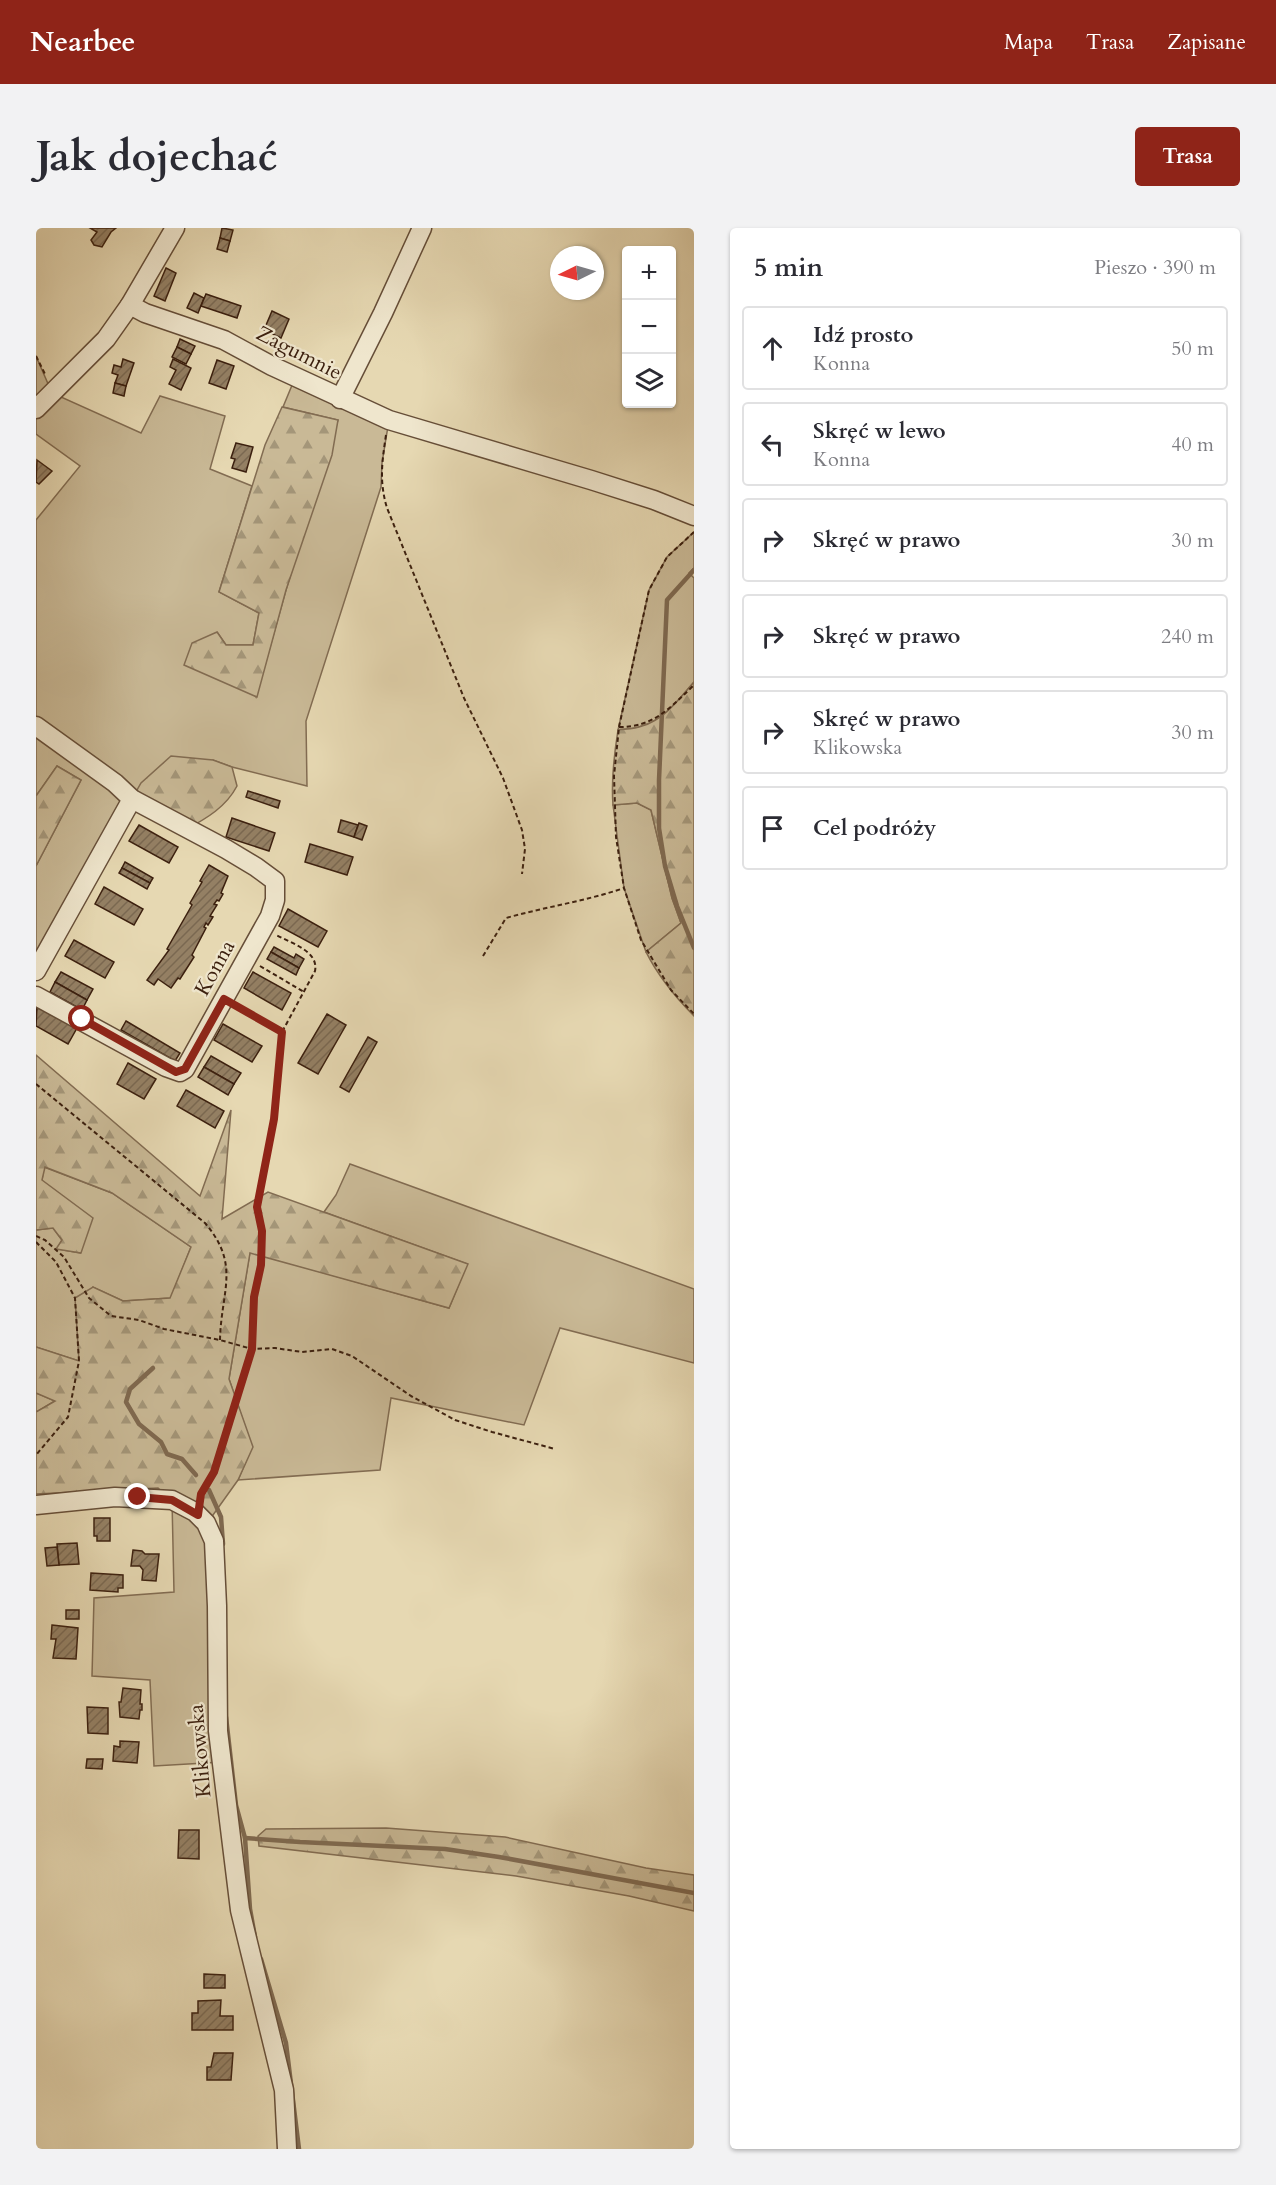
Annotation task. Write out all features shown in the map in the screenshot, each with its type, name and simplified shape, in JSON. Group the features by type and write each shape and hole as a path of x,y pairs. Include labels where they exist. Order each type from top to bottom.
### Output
{"street":[{"path":"36,409 106,339 130,305 175,228"},
{"name":"Zagumnie","path":"130,305 145,313 224,340 340,399 383,314 422,228"},
{"path":"340,399 389,420 654,500 694,516"},
{"name":"Konna","path":"36,726 115,783 132,799 256,867 274,881 275,900 263,928 185,1069 176,1072 36,996"},
{"path":"36,971 132,799"},
{"name":"Klikowska","path":"36,1505 138,1497 172,1500 198,1515 206,1523 214,1541 218,1731 240,1910 284,2090 287,2149"}],"path":[{"path":"36,356 52,393"},
{"path":"389,420 382,463 381,487 384,498 464,698 503,778 518,819 525,849 522,874"},
{"path":"694,532 668,557 649,590 619,727 614,776 616,837 624,888 640,940 671,990 694,1014"},
{"path":"619,727 635,727 649,723 674,705 694,685"},
{"path":"483,956 506,918 595,898 624,888"},
{"path":"198,1515 201,1494 214,1472 252,1349 254,1297 261,1265 262,1231 257,1207 274,1119 282,1032 317,964 313,955 263,928"},
{"path":"246,957 304,992"},
{"path":"224,999 282,1032"},
{"path":"36,1084 205,1223 218,1238 225,1257 227,1281 220,1315 220,1340"},
{"path":"36,1236 45,1240 64,1257 89,1298 111,1316 139,1320 164,1329 252,1349 275,1348 302,1352 332,1349 352,1356 411,1396 455,1420 555,1449"},
{"path":"36,1242 56,1262 75,1298 79,1361 68,1417 36,1455"}],"green space":[{"path":"36,356 52,393 141,433 160,396 225,416 210,469 252,486 219,592 259,613 253,645 226,645 217,632 256,697 338,420 283,407 295,378 389,420 382,463 381,487 306,721 307,786 213,760 132,799 36,955 36,866 81,780 57,766 36,796 36,520 80,466 36,434"},
{"path":"282,407 338,420 332,455 286,590 257,697 184,665 192,643 217,632 226,645 253,645 259,613 219,592 265,445"},
{"path":"694,532 694,568 689,573 694,578 694,682 671,708 657,719 639,727 618,730 649,590 667,557"},
{"path":"694,682 694,1016 667,986 646,952 681,923 672,898 651,810 637,803 613,805 612,786 618,730 639,727 657,719 671,708"},
{"path":"171,756 213,760 232,767 237,786 222,806 187,829 132,799 141,783"},
{"path":"57,766 81,780 36,866 36,796"},
{"path":"637,803 651,810 672,898 681,923 646,952 624,888 613,805"},
{"path":"36,1055 200,1196 231,1110 222,1219 268,1192 468,1264 449,1308 250,1253 229,1379 253,1447 238,1480 203,1529 158,1488 36,1494 36,1412 55,1401 36,1393 36,1347 79,1361 75,1298 93,1287 123,1301 170,1298 191,1247 112,1193 45,1167 42,1180 93,1218 81,1253 56,1249 62,1240 53,1228 36,1230"},
{"path":"350,1164 694,1289 694,1363 560,1328 524,1425 391,1398 380,1470 238,1480 252,1447 229,1379 250,1252 449,1308 467,1264 324,1212 336,1195"},
{"path":"44,1167 112,1193 191,1247 171,1298 123,1301 93,1287 79,1361 36,1347 36,1230 53,1228 62,1240 57,1249 80,1253 42,1180"},
{"path":"36,1393 55,1401 36,1412"},
{"path":"172,1500 206,1523 222,1762 154,1766 150,1680 92,1676 94,1598 174,1592"},
{"path":"386,1828 505,1837 646,1868 694,1875 694,1911 629,1896 516,1876 259,1846 258,1836 266,1829"}],"building":[{"path":"90,228 116,228 102,247 94,245 91,240 97,232"},
{"path":"222,228 233,230 230,241 220,238"},
{"path":"220,238 230,241 227,252 217,249"},
{"path":"166,268 176,273 165,301 154,296"},
{"path":"194,293 204,298 198,313 187,308"},
{"path":"206,294 241,306 237,318 201,306"},
{"path":"272,311 289,319 281,338 264,330"},
{"path":"180,339 195,346 191,354 177,347"},
{"path":"177,347 191,354 186,364 172,357"},
{"path":"123,359 134,363 126,386 115,383 118,375 112,373 114,365 121,367"},
{"path":"173,359 191,368 181,390 169,384 176,370 170,367"},
{"path":"217,360 234,366 226,389 209,383"},
{"path":"115,383 126,386 124,396 113,393"},
{"path":"236,443 253,447 246,472 232,468 235,459 231,458"},
{"path":"37,460 52,471 39,484 36,482"},
{"path":"248,791 280,801 278,808 246,797"},
{"path":"232,818 275,833 269,851 226,837"},
{"path":"341,820 358,825 354,837 338,832"},
{"path":"359,823 367,826 362,840 354,837"},
{"path":"139,825 178,847 169,863 129,841"},
{"path":"310,844 353,857 347,875 305,862"},
{"path":"125,862 153,878 150,883 122,868"},
{"path":"209,865 228,876 221,893 223,894 214,904 217,905 210,916 213,917 208,925 206,923 204,927 206,928 192,955 194,957 180,979 178,978 171,988 158,979 154,985 147,980 169,950 167,949 192,905 190,903"},
{"path":"122,868 150,883 147,889 119,873"},
{"path":"104,887 143,909 134,925 95,904"},
{"path":"288,909 327,931 318,947 279,926"},
{"path":"74,940 114,962 105,978 65,956"},
{"path":"274,947 294,958 296,954 304,959 299,968 271,952"},
{"path":"271,952 299,968 296,975 267,959"},
{"path":"61,972 93,989 87,1000 55,982"},
{"path":"253,972 291,993 282,1010 244,988"},
{"path":"55,982 87,1000 82,1010 50,992"},
{"path":"37,1005 77,1028 68,1044 36,1026"},
{"path":"327,1014 346,1025 318,1074 298,1063"},
{"path":"126,1021 180,1053 175,1061 121,1030"},
{"path":"223,1024 262,1046 252,1062 214,1040"},
{"path":"368,1037 377,1042 349,1092 340,1087"},
{"path":"211,1056 241,1073 234,1084 204,1067"},
{"path":"128,1063 156,1079 144,1099 117,1084"},
{"path":"204,1067 234,1084 228,1095 198,1077"},
{"path":"186,1090 224,1111 215,1128 177,1106"},
{"path":"94,1518 110,1518 110,1541 97,1541 97,1536 94,1536"},
{"path":"77,1543 79,1564 59,1565 57,1544"},
{"path":"57,1547 59,1565 47,1566 45,1548"},
{"path":"133,1550 142,1551 145,1554 159,1554 156,1581 142,1580 143,1570 140,1566 131,1566"},
{"path":"91,1573 123,1575 123,1588 118,1588 118,1592 90,1590"},
{"path":"66,1610 79,1610 79,1619 66,1619"},
{"path":"52,1625 78,1628 76,1659 53,1658 56,1639 51,1639"},
{"path":"123,1688 141,1690 142,1710 140,1710 139,1719 120,1717 119,1702 121,1702"},
{"path":"87,1707 108,1708 108,1734 88,1733"},
{"path":"120,1741 139,1742 137,1763 113,1761 114,1746 120,1747"},
{"path":"87,1759 103,1759 102,1769 86,1768"},
{"path":"179,1830 199,1830 199,1859 178,1858"},
{"path":"204,1974 225,1975 225,1988 204,1988"},
{"path":"221,2000 220,2016 233,2016 233,2030 192,2030 192,2013 198,2013 198,2001"},
{"path":"214,2053 233,2053 231,2080 207,2080 207,2067 211,2067"}],"waterway":[{"path":"694,570 667,600 659,780 659,828 665,866 677,906 694,948"},
{"path":"153,1368 130,1389 126,1402 139,1424 161,1442 167,1454 182,1459 196,1475"},
{"path":"209,1490 221,1517 223,1544"},
{"path":"226,1717 236,1805 245,1838"},
{"path":"255,1937 250,1909 245,1838 445,1849 694,1893"},
{"path":"261,1959 286,2043 299,2149"}],"route":[{"path":"82,1019 176,1072 185,1069 224,999 282,1032 274,1119 257,1207 262,1231 261,1265 254,1297 252,1349 236,1403 219,1450 214,1472 201,1494 198,1515 172,1500 138,1497"}]}
